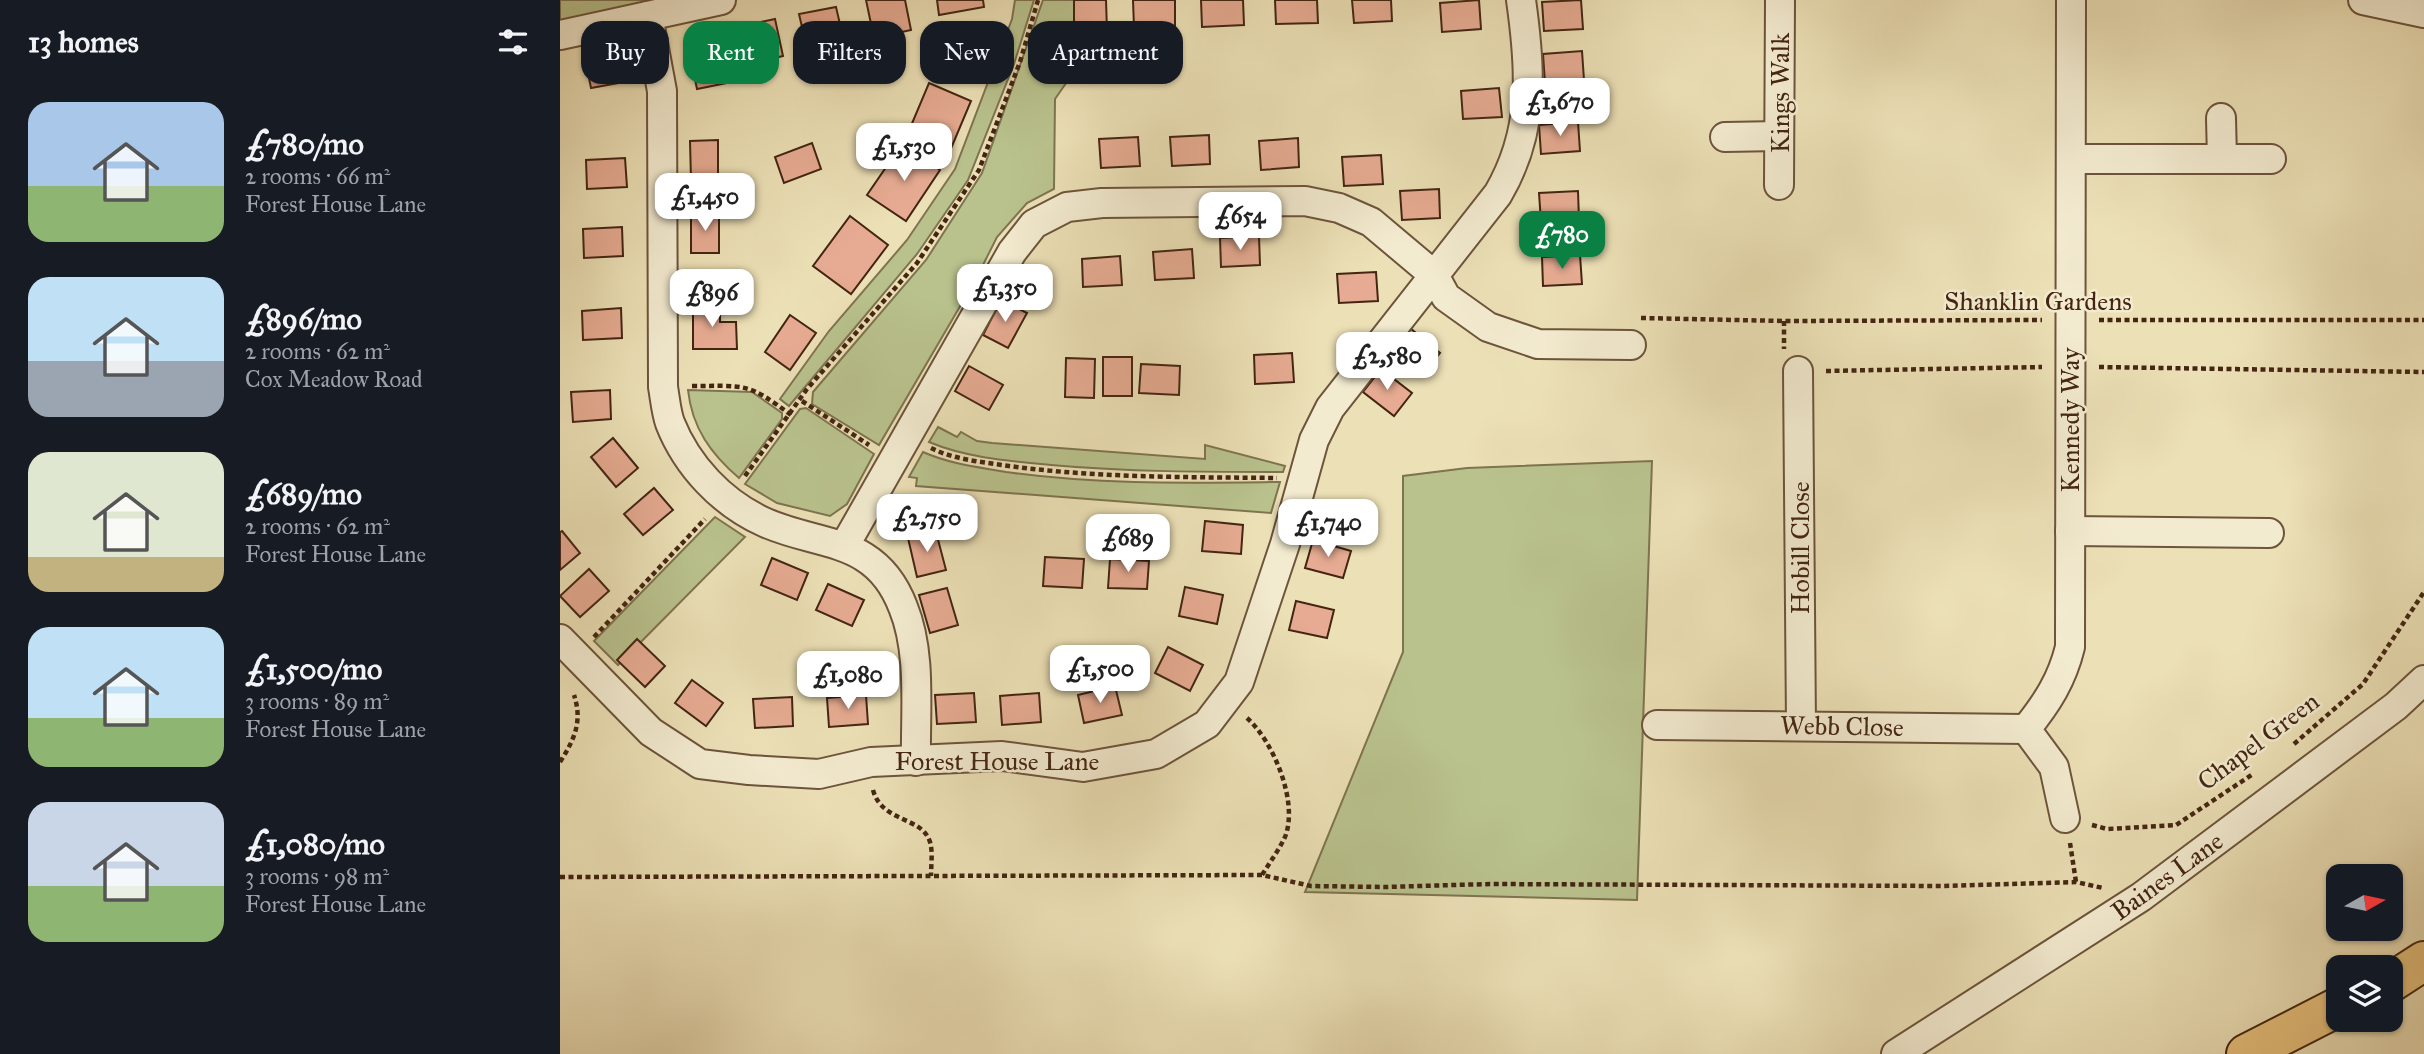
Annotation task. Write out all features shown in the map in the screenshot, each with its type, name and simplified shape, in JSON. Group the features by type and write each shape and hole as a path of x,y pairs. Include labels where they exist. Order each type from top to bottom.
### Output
{"highway":[{"path":"2246,1054 2326,1013"},
{"path":"2279,1054 2326,1024"}],"street":[{"path":"560,35 721,0"},
{"name":"Forest House Lane","path":"569,647 651,732 700,764 749,771 819,774 871,762 1002,756 1083,767 1156,754 1207,724 1224,707 1239,682 1250,655 1314,440 1330,408 1498,194 1514,166 1527,120 1528,66 1521,0"},
{"name":"Kings Walk","path":"1779,185 1780,0"},
{"name":"Kennedy Way","path":"2026,729 2055,691 2064,672 2070,647 2071,0"},
{"path":"2363,0 2424,13"},
{"path":"648,16 662,91 663,387 669,422 686,454 724,499 765,522 845,545 877,569 903,606 912,640 916,761"},
{"path":"2221,118 2222,159"},
{"path":"1725,137 1779,136"},
{"path":"2071,159 2271,159"},
{"path":"845,545 1012,252 1034,224 1067,207 1102,203 1305,201 1339,208 1371,222 1434,275 1446,297 1488,327 1538,344 1631,345"},
{"name":"Hobill Close","path":"1798,371 1801,726"},
{"path":"2070,531 2269,533"},
{"name":"Baines Lane","path":"1896,1054 2141,897 2396,706 2424,680"},
{"name":"Webb Close","path":"1657,725 2026,729"},
{"path":"2026,729 2054,767 2065,818"}],"path":[{"path":"560,762 574,740 578,725 578,709 568,673 569,647 724,499 802,401 807,389 917,263 979,170 1020,62 1038,0"},
{"name":"Shanklin Gardens","path":"1640,318 1784,321 2424,320"},
{"path":"663,387 743,386 756,389 790,415"},
{"path":"802,401 893,461"},
{"path":"908,436 943,454 1036,470 1140,477 1302,478"},
{"name":"Chapel Green","path":"2286,750 2363,684 2424,592"},
{"path":"1224,707 1248,718 1265,738 1282,768 1286,834 1262,875"},
{"path":"871,762 870,782 881,807 926,834 930,844 931,876"},
{"name":"Chapel Green","path":"2065,818 2107,829 2176,825 2255,773"},
{"path":"2065,818 2076,882"},
{"path":"560,877 1262,875 1311,886 1385,887 1490,884 1944,886 2076,882 2141,897"}],"green space":[{"path":"560,0 657,0 560,21"},
{"path":"1015,0 1034,0 1014,64 1014,21"},
{"path":"1043,0 1089,0 1088,21 1036,21"},
{"path":"1028,43 1028,84 1065,84 1055,99 1054,189 1027,203 997,237 976,279 879,445 812,404 813,392 926,260 982,173"},
{"path":"987,84 1006,84 968,180 917,254 789,406 780,399 829,331 907,240 955,169"},
{"path":"688,390 752,392 782,413 782,419 739,478 704,439 690,404"},
{"path":"806,408 874,454 847,504 830,516 777,503 745,484 800,409"},
{"path":"938,427 957,437 961,432 977,441 992,443 1205,459 1205,445 1285,466 1283,472 1196,472 1020,462 973,455 929,442"},
{"path":"923,452 975,467 1074,479 1280,482 1271,513 916,486 917,478 909,477"},
{"path":"1652,461 1637,900 1305,892 1403,652 1403,476 1467,468"},
{"path":"715,517 745,537 618,665 594,641"}],"building":[{"path":"866,0 905,0 911,30 906,31 906,21 870,21"},
{"path":"937,0 983,0 984,7 939,15"},
{"path":"1074,0 1106,0 1107,21 1074,21"},
{"path":"1133,0 1175,0 1175,21 1134,21"},
{"path":"1201,0 1243,0 1244,25 1202,27"},
{"path":"1275,0 1317,0 1318,23 1276,24"},
{"path":"1352,0 1391,0 1392,21 1354,23"},
{"path":"1479,0 1481,29 1442,32 1440,3"},
{"path":"1581,0 1583,29 1544,31 1542,2"},
{"path":"836,7 839,21 801,21 799,14"},
{"path":"779,38 783,56 779,57"},
{"path":"1582,51 1584,80 1545,83 1543,54"},
{"path":"590,84 613,84 591,88"},
{"path":"696,84 722,84 697,89"},
{"path":"929,84 971,101 947,158 905,140"},
{"path":"1499,88 1502,117 1463,119 1461,91"},
{"path":"1578,122 1580,151 1541,154 1539,125"},
{"path":"1209,135 1210,164 1172,166 1170,137"},
{"path":"1138,137 1140,166 1101,168 1099,139"},
{"path":"1298,138 1299,167 1261,170 1259,141"},
{"path":"718,140 718,180 691,180 690,141"},
{"path":"812,143 821,169 784,183 775,157"},
{"path":"902,144 940,170 906,221 867,195"},
{"path":"1381,155 1383,184 1344,186 1342,157"},
{"path":"625,158 627,187 587,189 586,160"},
{"path":"1439,189 1440,218 1402,220 1400,191"},
{"path":"1578,191 1579,220 1541,222 1539,193"},
{"path":"691,213 719,213 719,253 691,253"},
{"path":"850,216 888,245 851,294 813,266"},
{"path":"622,227 623,256 584,258 583,229"},
{"path":"1259,236 1260,265 1221,267 1220,238"},
{"path":"1192,249 1194,278 1155,280 1153,252"},
{"path":"1580,255 1582,284 1543,286 1542,257"},
{"path":"1120,256 1122,285 1083,287 1082,259"},
{"path":"1376,272 1378,301 1339,303 1337,274"},
{"path":"1001,300 1027,313 1008,348 983,335"},
{"path":"693,305 720,305 720,322 736,322 737,349 693,349"},
{"path":"621,308 622,338 583,340 582,311"},
{"path":"790,315 816,333 790,370 765,352"},
{"path":"1410,328 1440,353 1422,375 1392,350"},
{"path":"1292,353 1294,382 1255,384 1254,355"},
{"path":"1103,357 1132,357 1132,396 1103,396"},
{"path":"1066,358 1095,359 1094,398 1065,397"},
{"path":"1141,364 1180,366 1179,395 1139,393"},
{"path":"969,366 1003,385 989,410 955,391"},
{"path":"1381,369 1412,393 1394,416 1363,392"},
{"path":"610,390 611,419 573,422 571,392"},
{"path":"613,438 638,468 616,487 591,457"},
{"path":"654,488 673,510 643,535 624,514"},
{"path":"1205,521 1243,525 1241,554 1202,551"},
{"path":"562,531 580,553 560,570 560,532"},
{"path":"936,532 946,570 917,577 908,538"},
{"path":"1313,540 1351,551 1343,578 1305,568"},
{"path":"1045,557 1084,559 1082,588 1043,586"},
{"path":"772,558 808,573 797,600 761,585"},
{"path":"1110,559 1149,561 1147,589 1108,588"},
{"path":"589,569 609,591 580,617 560,596"},
{"path":"828,584 864,600 852,626 816,610"},
{"path":"1185,587 1223,595 1217,624 1179,616"},
{"path":"947,588 958,625 930,633 919,595"},
{"path":"1296,601 1334,610 1327,638 1289,630"},
{"path":"637,639 665,666 645,687 617,660"},
{"path":"1168,647 1203,665 1190,691 1155,673"},
{"path":"692,680 723,703 706,726 675,703"},
{"path":"1115,686 1122,715 1084,723 1078,695"},
{"path":"974,693 976,722 937,724 935,695"},
{"path":"1039,693 1041,722 1002,725 1000,696"},
{"path":"866,695 868,724 829,727 827,698"},
{"path":"792,697 793,726 755,728 753,699"}]}
